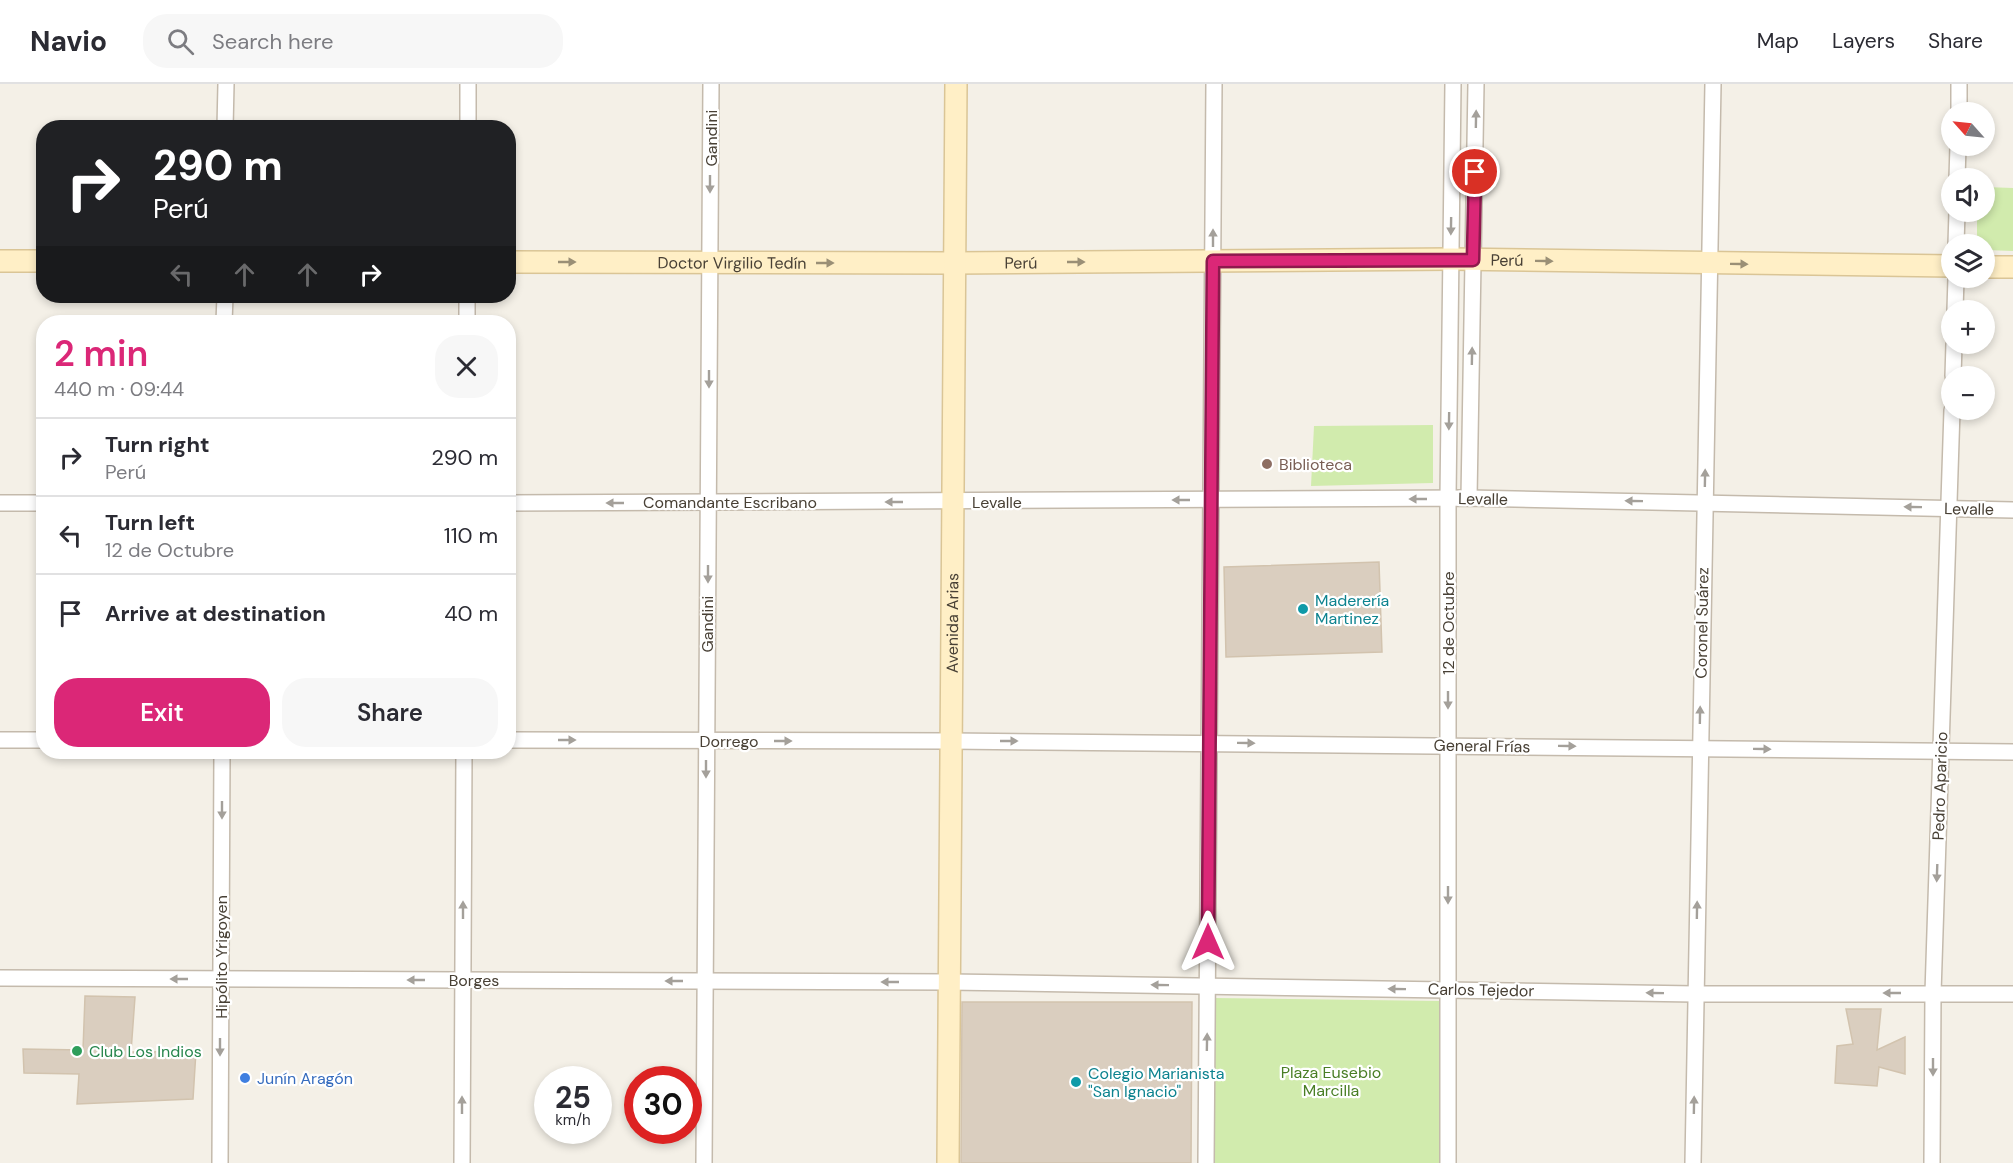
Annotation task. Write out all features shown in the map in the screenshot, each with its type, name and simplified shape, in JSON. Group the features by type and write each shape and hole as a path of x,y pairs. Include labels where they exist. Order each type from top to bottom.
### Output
{"main road":[{"name":"Avenida Arias","path":"948,1163 956,84"},
{"name":"Perú","path":"954,263 1451,259 1941,266"},
{"path":"0,261 36,261"},
{"name":"Doctor Virgilio Tedín","path":"516,262 954,263"},
{"path":"1995,267 2013,267"}],"street":[{"path":"225,120 226,84"},
{"path":"468,84 468,120"},
{"name":"Gandini","path":"704,1163 711,84"},
{"path":"1206,1163 1214,84"},
{"name":"12 de Octubre","path":"1448,1163 1448,498 1453,84"},
{"path":"1469,498 1476,84"},
{"name":"Coronel Suárez","path":"1693,1163 1713,84"},
{"path":"1959,84 1959,102"},
{"name":"Pedro Aparicio","path":"1932,1163 1933,993 1952,420"},
{"name":"Levalle","path":"952,502 1469,498 2013,510"},
{"name":"Comandante Escribano","path":"516,503 952,502"},
{"path":"0,503 36,503"},
{"path":"0,740 36,740"},
{"name":"Dorrego","path":"516,740 950,741"},
{"name":"General Frías","path":"950,741 2013,752"},
{"name":"Hipólito Yrigoyen","path":"220,1163 222,759"},
{"path":"462,1163 464,759"},
{"name":"Borges","path":"0,978 949,982"},
{"name":"Carlos Tejedor","path":"949,982 1695,994 2013,994"}],"green space":[{"path":"1995,187 2013,188 2013,251 1995,250 1995,234 1977,234 1977,222 1995,222"},
{"path":"1433,425 1433,483 1311,486 1314,426"},
{"name":"Plaza Eusebio Marcilla","path":"1214,998 1441,1001 1439,1163 1213,1163"}],"building":[{"name":"Maderería Martinez","path":"1379,562 1382,652 1226,657 1224,567"},
{"name":"Club Los Indios","path":"85,996 135,997 131,1052 196,1051 193,1099 77,1104 79,1074 24,1073 23,1049 83,1050"},
{"name":"Colegio Marianista \"San Ignacio\"","path":"962,1002 1192,1002 1191,1163 961,1163"},
{"path":"1846,1009 1881,1009 1877,1050 1905,1037 1905,1074 1879,1067 1877,1086 1835,1083 1837,1046 1853,1044"}],"place":[{"name":"Biblioteca","path":"1267,464"},
{"name":"Maderería Martinez","path":"1303,609"},
{"name":"Club Los Indios","path":"77,1051"},
{"name":"Junín Aragón","path":"245,1078"},
{"name":"Colegio Marianista \"San Ignacio\"","path":"1076,1082"}],"route":[{"path":"1208,942 1213,261 1473,260 1475,172"}]}
